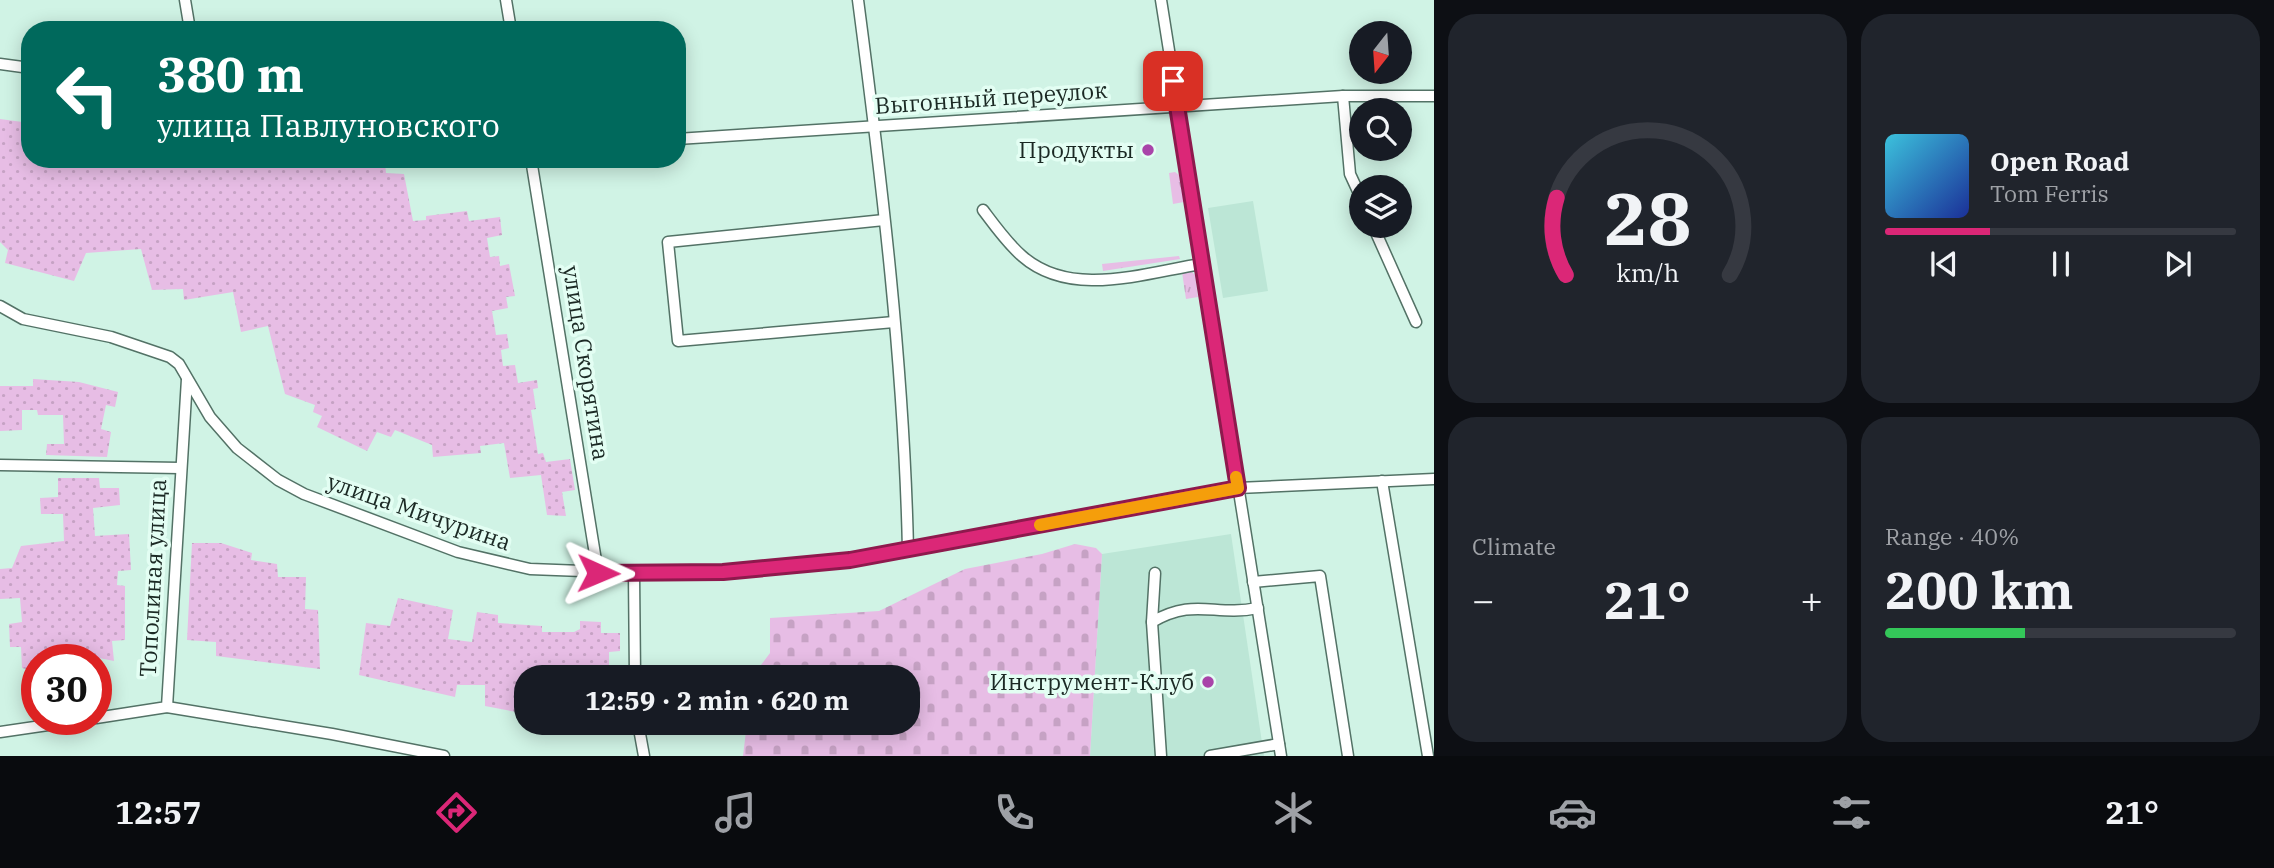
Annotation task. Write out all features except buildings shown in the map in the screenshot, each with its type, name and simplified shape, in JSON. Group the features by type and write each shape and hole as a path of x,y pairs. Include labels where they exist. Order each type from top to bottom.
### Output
{"street":[{"path":"185,0 188,21"},
{"path":"506,0 510,21"},
{"path":"858,0 875,127 906,431 908,550"},
{"path":"1161,0 1281,756"},
{"path":"0,64 21,67"},
{"path":"1342,96 1350,175"},
{"name":"Выгонный переулок","path":"686,138 1342,96 1434,96"},
{"name":"улица Скорятина","path":"532,168 598,573"},
{"path":"983,210 1021,256 1059,276 1101,280 1201,264"},
{"path":"884,220 668,242 678,341 894,322"},
{"path":"1378,238 1416,323"},
{"name":"улица Мичурина","path":"0,306 23,319 159,351 179,365 210,417 237,448 278,480 304,494 414,537 495,563 530,569 634,574 763,570 908,550 1238,488 1434,478"},
{"name":"Тополиная улица","path":"112,716 167,708 187,379"},
{"path":"0,465 180,468"},
{"path":"1382,481 1428,756"},
{"path":"1155,573 1152,622 1161,756"},
{"path":"634,574 635,665"},
{"path":"1254,582 1320,576 1348,756"},
{"path":"1152,622 1172,610 1204,607 1230,612 1258,608"},
{"path":"167,708 332,734 444,756"},
{"path":"0,732 21,729"},
{"path":"640,735 644,756"},
{"path":"1210,756 1279,744"}],"shaded area":[{"path":"1253,201 1268,291 1223,298 1208,208"},
{"path":"1231,534 1264,756 1090,756 1102,554"}],"green space":[{"path":"0,119 21,122 21,168 386,168 386,173 404,174 413,221 426,220 426,216 467,211 469,221 500,217 502,235 487,238 490,257 499,256 500,266 509,264 515,296 506,297 508,308 492,311 496,335 507,334 509,348 501,350 503,366 515,365 518,383 537,380 538,388 533,389 536,409 531,410 538,454 543,453 546,462 570,459 575,490 562,492 566,516 547,515 541,475 510,478 504,443 480,446 481,453 433,457 432,445 395,430 391,437 377,432 367,451 317,427 322,416 313,412 315,405 285,394 268,326 241,332 233,292 184,300 183,289 152,290 141,249 86,253 74,281 5,263 8,250 0,242"},
{"path":"1175,172 1179,175 1184,202 1173,204 1169,173"},
{"path":"1179,256 1180,259 1103,271 1102,264"},
{"path":"1190,270 1195,275 1198,297 1186,299 1182,272 1100,286 1100,283"},
{"path":"33,379 79,382 118,392 115,407 106,405 101,429 111,432 107,457 46,455 47,444 64,444 63,415 38,415 37,410 22,410 22,430 0,431 0,386 33,386"},
{"path":"58,478 99,478 100,488 119,488 120,505 93,508 95,536 129,534 131,570 118,571 117,585 125,586 125,640 112,641 114,661 112,644 21,644 21,647 10,647 9,624 22,622 20,598 0,599 0,569 12,568 21,546 64,541 63,514 41,514 40,498 58,497"},
{"path":"192,543 221,543 252,553 251,560 277,564 278,577 306,577 305,609 318,610 320,669 216,656 216,642 187,640"},
{"path":"1075,544 1096,548 1102,554 1090,756 743,756 746,735 920,735 920,665 761,665 770,653 770,618 879,611 965,569 1042,554"},
{"path":"398,598 453,610 448,639 472,642 477,612 498,615 498,623 542,626 542,632 574,632 580,629 580,621 601,622 601,633 620,633 620,651 609,652 609,665 514,665 514,712 485,706 485,685 457,685 455,697 359,675 366,623 390,626"}],"slow traffic":[{"path":"1040,525 1238,488 1236,477"}],"place":[{"name":"Продукты","path":"1148,150"},
{"name":"Инструмент-Клуб","path":"1208,682"}],"route":[{"path":"598,573 723,572 815,565 1238,488 1173,81"}]}
